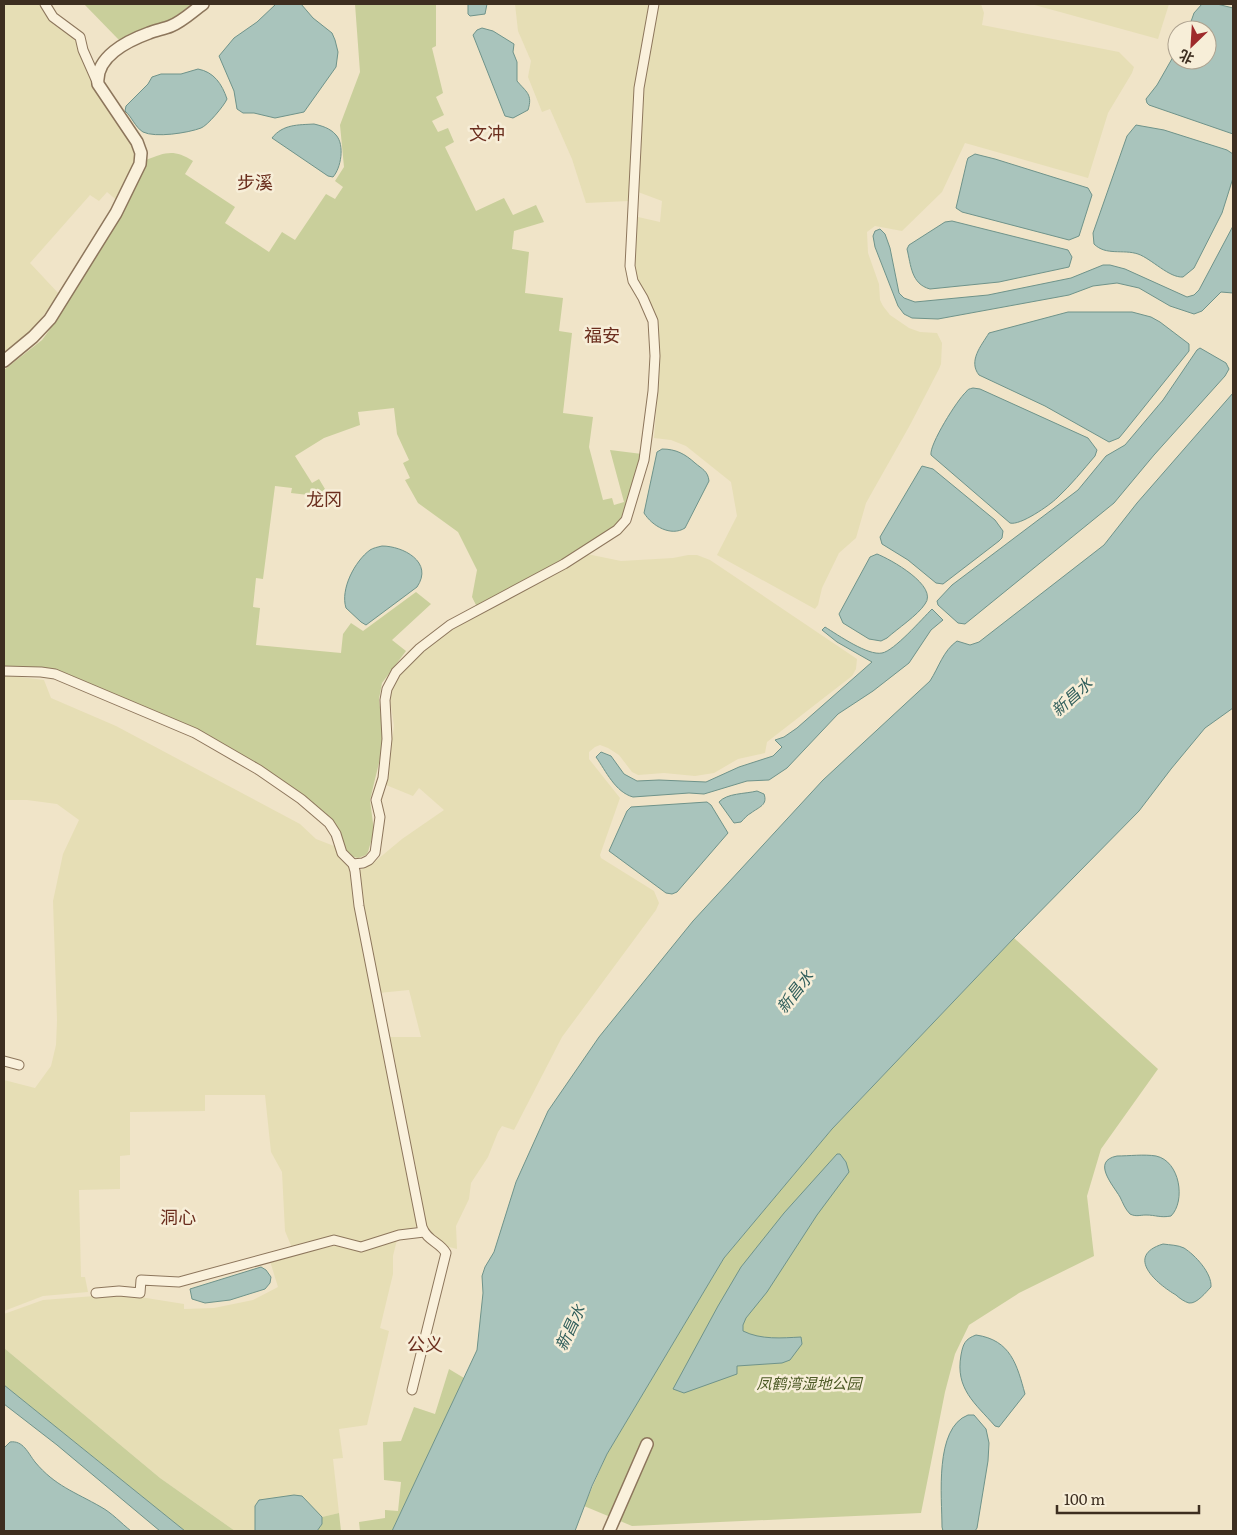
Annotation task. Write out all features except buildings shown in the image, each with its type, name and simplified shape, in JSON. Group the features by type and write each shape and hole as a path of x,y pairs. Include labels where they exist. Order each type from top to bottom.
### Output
{"street":[{"path":"4,362 33,337 50,319 116,213 140,164 141,153 137,142 102,92 83,50 80,37 53,17 44,4"},
{"path":"98,84 98,73 101,66 106,59 120,48 149,33 170,27 203,4"},
{"path":"353,864 364,863 375,853 380,817 376,800 383,778 387,739 385,700 387,689 396,672 420,648 450,625 564,564 617,530 626,520 644,460 653,391 655,356 653,321 633,281 630,266 639,88 654,4"},
{"path":"4,671 55,674 195,733 282,784 329,823 336,834 342,853 353,864 356,871 359,906 424,1232 431,1241 443,1248 446,1256 412,1390"},
{"path":"4,1061 19,1065"},
{"path":"96,1293 119,1291 140,1293 141,1280 179,1282 334,1240 361,1247 399,1235 424,1232"},
{"path":"609,1531 647,1444"}],"shaded area":[{"path":"4,4 41,4 49,17 70,33 76,41 98,91 129,138 135,157 135,169 119,202 107,192 99,201 90,195 30,263 59,294 31,332 4,354"},
{"path":"515,4 651,4 629,201 586,203 572,159 550,109 542,112 528,77 531,61 518,31"},
{"path":"658,4 981,4 984,13 982,25 1119,52 1134,67 1108,113 1088,178 965,143 942,192 902,231 875,226 867,232 868,253 879,284 880,300 883,306 890,315 909,328 920,332 937,333 942,343 941,364 910,425 866,503 856,538 839,553 822,588 818,605 815,609 717,555 737,516 731,482 686,446 671,440 654,438 659,347 653,308 633,272 632,263 638,217 660,222 662,201 638,192 643,82"},
{"path":"1031,4 1169,4 1158,39"},
{"path":"587,554 621,561 673,558 688,555 697,555 710,560 857,659 856,669 852,676 767,742 765,753 738,759 714,773 695,776 664,773 638,775 632,772 619,755 608,748 600,745 589,752 589,759 620,798 600,855 601,858 654,891 659,903 656,910 562,1037 514,1130 502,1126 498,1132 488,1157 471,1183 469,1199 456,1226 457,1249 445,1246 426,1232 389,1037 421,1037 409,990 379,993 361,907 360,870 372,864 402,839 444,810 419,788 413,796 386,785 394,726 390,699 393,688 402,671 442,633"},
{"path":"4,675 44,680 51,698 116,726 300,824 316,839 334,846 345,863 352,868 418,1226 362,1245 345,1239 292,1248 285,1231 282,1172 271,1152 265,1095 205,1095 205,1111 130,1112 130,1155 120,1156 120,1189 79,1190 81,1277 85,1277 88,1292 43,1296 4,1311 4,1080 35,1088 51,1066 56,1045 57,1020 53,901 63,854 79,820 57,804 27,800 4,800"},
{"path":"397,1240 393,1256 393,1274 380,1328 389,1331 367,1425 339,1429 343,1458 333,1459 339,1513 322,1517 302,1496 294,1495 255,1506 255,1530 235,1531 160,1478 4,1348 4,1314 43,1300 121,1294 184,1304 184,1309 214,1308 253,1300 278,1287 270,1261 341,1244 357,1251"}],"green space":[{"path":"84,4 192,4 168,22 119,40"},
{"path":"355,4 436,4 436,46 432,48 443,93 436,97 444,115 432,121 438,132 448,128 454,142 445,147 476,211 504,198 513,215 536,205 544,222 514,231 512,249 529,252 525,293 563,298 559,331 572,333 563,413 593,417 589,447 603,500 612,498 614,505 624,502 610,450 642,454 624,516 616,526 561,562 477,607 472,597 477,570 458,532 418,503 405,480 410,478 403,463 409,460 397,434 394,408 358,412 360,425 324,438 295,456 312,483 319,479 325,489 317,496 291,493 292,488 275,486 263,579 256,578 253,607 260,608 256,645 341,653 343,634 351,623 363,631 416,592 431,604 392,640 406,651 382,683 379,699 384,742 370,800 374,831 368,852 366,855 358,858 350,856 344,851 335,826 324,813 246,758 50,670 4,666 4,370 42,340 56,321 120,216 146,160 159,155 175,153 193,161 185,174 235,207 225,223 269,252 282,232 295,240 326,194 335,199 343,187 335,181 344,167 340,125 360,72"},
{"name":"凤鹤湾湿地公园","path":"1014,938 1158,1069 1101,1149 1087,1196 1094,1256 1019,1293 969,1325 955,1354 945,1392 921,1513 632,1526 584,1506 607,1454 724,1258 832,1129"},
{"path":"4,1348 160,1478 235,1531 185,1531 4,1385"},
{"path":"449,1369 464,1378 392,1531 360,1531 359,1522 385,1518 385,1510 398,1511 401,1482 384,1480 383,1442 401,1441 414,1407 435,1414"},
{"path":"339,1513 341,1531 317,1531 322,1524 322,1517"}],"water":[{"path":"276,4 301,4 313,18 332,33 338,52 336,67 304,112 275,118 254,113 243,113 237,109 234,91 219,56 234,38 257,22"},
{"path":"468,4 487,4 485,14 470,16 468,14"},
{"path":"1202,4 1217,4 1233,8 1233,134 1147,103 1146,99 1167,68 1167,70 1217,70 1217,20 1192,20 1194,13"},
{"path":"482,28 493,31 514,44 513,52 517,62 517,81 528,94 530,100 528,110 513,118 505,116 473,35"},
{"path":"198,69 209,73 217,80 223,88 227,99 215,115 201,128 163,135 148,134 140,130 125,111 126,106 148,84 152,77 161,74 181,74"},
{"path":"314,124 329,129 339,139 341,156 333,177 328,176 272,138 276,133 286,128"},
{"path":"1136,125 1164,130 1227,150 1233,154 1233,178 1222,213 1194,268 1183,277 1172,275 1138,254 1104,250 1094,244 1093,233 1127,136"},
{"path":"975,154 1088,188 1092,195 1079,236 1069,240 962,212 956,208 968,158"},
{"path":"952,221 1068,250 1072,257 1069,267 999,282 930,289 924,287 915,278 907,249 909,245 945,222"},
{"path":"1233,226 1233,293 1221,292 1202,311 1194,314 1170,306 1139,288 1117,283 1093,286 1069,295 938,319 912,318 904,314 898,306 875,247 873,236 875,231 880,229 885,234 890,248 899,293 904,298 915,302 988,295 1071,278 1103,265 1125,269 1187,297 1194,295 1199,290"},
{"path":"1068,312 1132,312 1151,317 1189,344 1189,351 1124,432 1119,438 1109,442 1045,406 979,375 976,370 975,359 979,348 989,333"},
{"path":"1200,348 1226,363 1229,369 1225,376 1114,503 965,624 958,623 938,605 937,601 952,585 1078,490 1106,456 1125,445 1163,400"},
{"path":"973,388 980,389 1088,438 1097,450 1095,456 1057,498 1042,510 1021,521 1010,523 931,455 934,442 950,413 967,390"},
{"name":"新昌水","path":"1233,393 1233,708 1205,728 1139,811 1014,938 832,1129 724,1258 607,1454 592,1486 575,1531 392,1531 477,1350 483,1293 482,1276 494,1252 516,1182 548,1111 599,1037 693,921 823,780 930,681 952,645 957,641 970,645 979,642 1104,545 1137,503"},
{"path":"662,449 676,451 684,455 704,471 709,481 685,528 680,530 668,531 662,529 647,518 644,513 657,452"},
{"path":"922,466 933,469 995,520 1003,531 1002,538 999,541 943,584 936,583 908,560 882,544 880,537"},
{"path":"382,546 399,549 414,557 422,570 421,578 417,587 366,625 346,608 345,592 350,576 359,561 370,550"},
{"path":"877,554 892,561 911,574 925,589 927,597 925,604 918,613 881,641 869,639 843,623 839,614 870,557"},
{"path":"932,609 943,620 931,630 909,663 873,691 838,714 787,768 769,780 747,781 704,794 689,793 633,797 616,786 596,757 601,752 611,756 624,774 637,781 706,782 739,767 773,756 782,747 775,740 784,737 797,728 872,662 837,642 822,630 825,627 861,648 882,653 900,641"},
{"path":"757,791 764,794 764,803 741,822 734,823 719,802 731,795"},
{"path":"707,802 711,805 728,833 677,892 672,894 666,893 609,851 627,811 631,807"},
{"path":"837,1154 840,1154 846,1162 849,1172 817,1215 743,1325 743,1331 750,1334 772,1338 801,1337 802,1344 790,1360 782,1363 737,1366 737,1374 684,1393 673,1389 741,1267 784,1213"},
{"path":"1117,1156 1156,1156 1164,1159 1171,1165 1178,1182 1179,1192 1176,1209 1171,1216 1136,1216 1128,1212 1106,1174 1106,1163 1109,1159"},
{"path":"1163,1244 1184,1248 1206,1270 1211,1287 1195,1302 1189,1303 1180,1299 1160,1284 1148,1270 1145,1263 1146,1255 1152,1249"},
{"path":"261,1267 271,1277 270,1283 265,1289 230,1300 205,1303 192,1299 190,1289"},
{"path":"976,1335 997,1342 1005,1348 1019,1373 1025,1394 999,1427 995,1426 968,1395 961,1377 961,1355 965,1342"},
{"path":"4,1385 185,1531 160,1531 57,1445 4,1404"},
{"path":"968,1415 974,1415 986,1429 989,1443 988,1461 977,1528 975,1531 943,1531 941,1482 945,1448 957,1422"},
{"path":"10,1442 22,1445 50,1477 105,1509 131,1531 4,1531 4,1448"},
{"path":"294,1495 302,1496 322,1517 322,1524 317,1531 255,1531 255,1506 259,1500"}],"district":[{"name":"文冲","path":"487,132"},
{"name":"步溪","path":"255,181"},
{"name":"福安","path":"602,334"},
{"name":"龙冈","path":"324,498"},
{"name":"洞心","path":"178,1216"},
{"name":"公义","path":"425,1343"}]}
